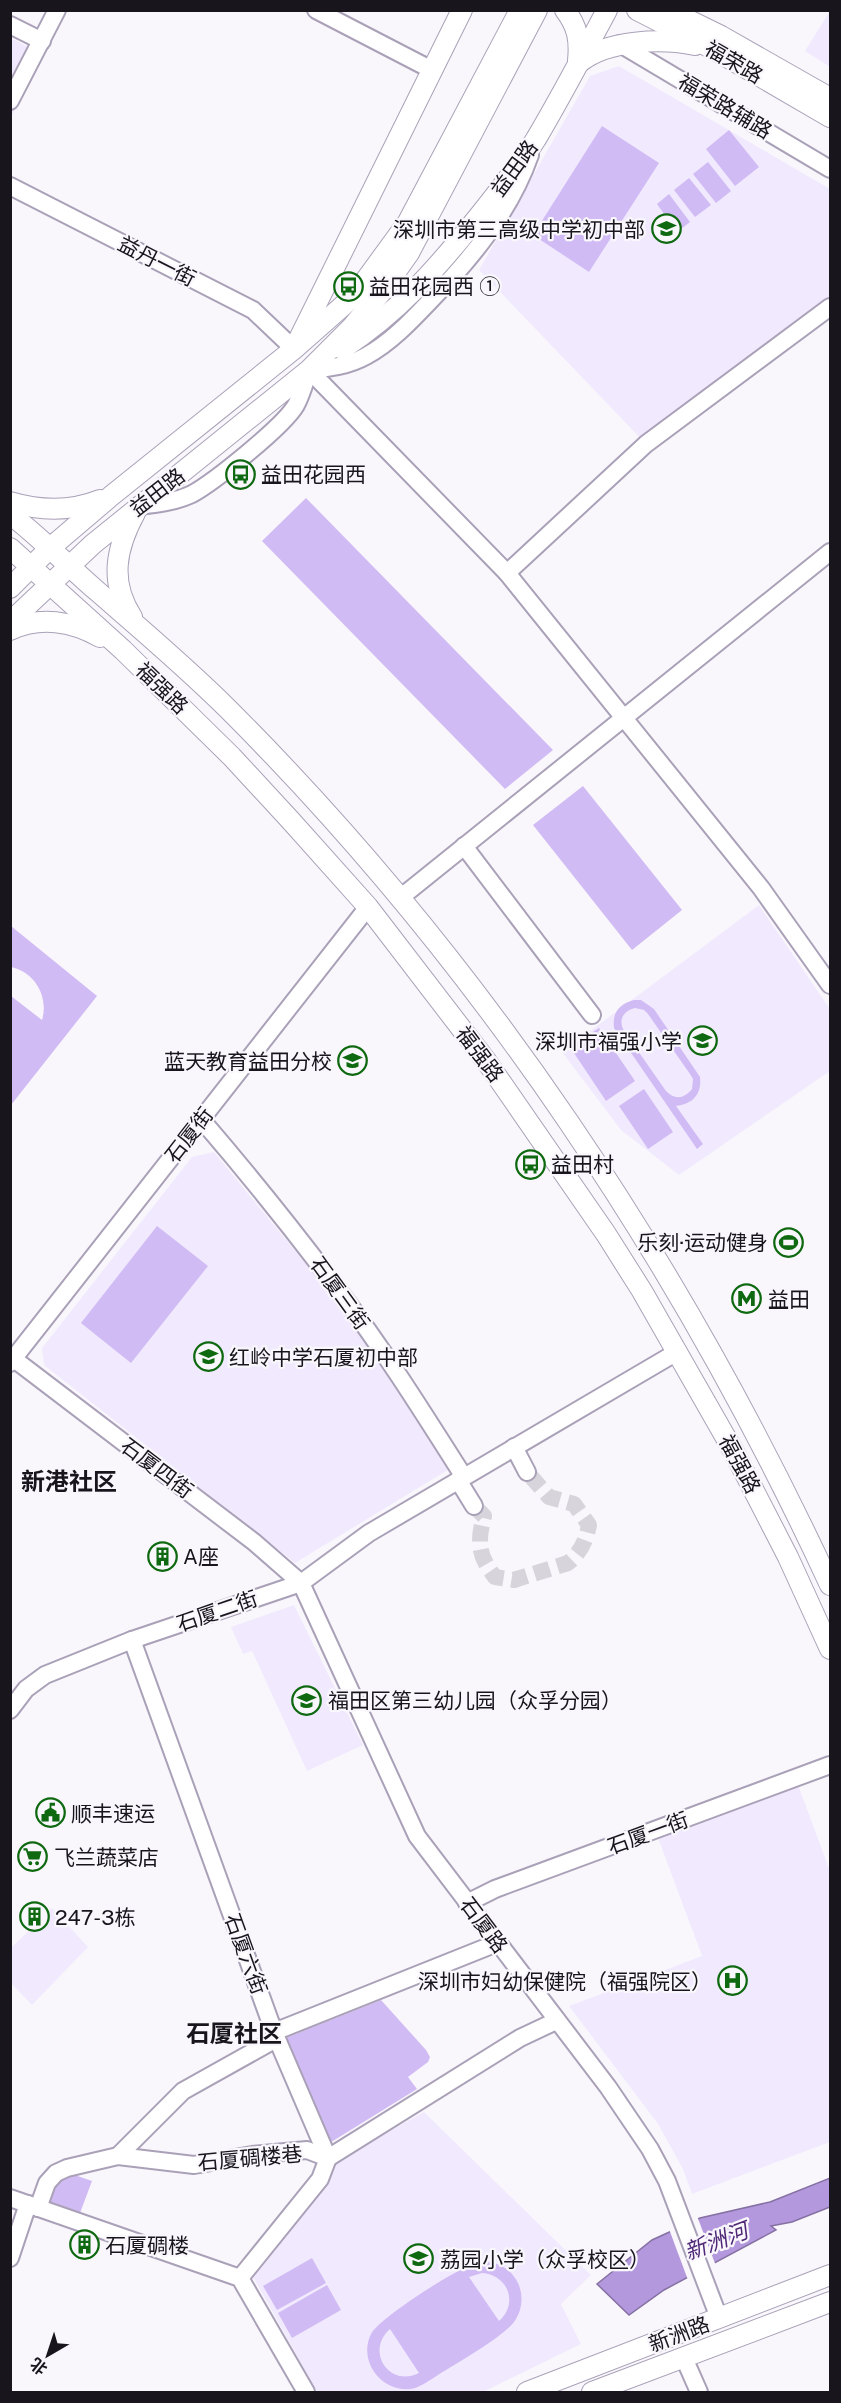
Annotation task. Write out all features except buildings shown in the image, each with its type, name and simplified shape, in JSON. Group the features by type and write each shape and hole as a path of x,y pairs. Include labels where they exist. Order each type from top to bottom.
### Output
{"main road":[{"name":"益田路","path":"294,349 462,10"},
{"name":"益田路","path":"309,370 353,326 383,290 409,253 520,10"},
{"name":"益田路","path":"10,588 50,548 111,496 294,349 354,296 408,222 458,146 537,10"},
{"path":"565,10 574,23 580,43 578,64"},
{"name":"益田路","path":"10,622 69,566 138,506 309,370 365,334 398,308 429,277 499,191 535,140 607,10"},
{"name":"福荣路","path":"637,10 712,49 831,117"},
{"name":"福荣路","path":"668,10 721,36 831,98"},
{"path":"578,64 591,53 620,44 675,42 712,49"},
{"path":"10,502 32,508 64,510 88,505 111,496"},
{"path":"138,506 119,546 116,566 124,602 143,631"},
{"name":"福强路","path":"10,514 228,709 285,768 400,898 525,1059 624,1204 717,1359 759,1438 831,1585"},
{"name":"福强路","path":"10,548 123,650 231,758 368,907 527,1118 606,1234 677,1352 761,1504 831,1649"},
{"path":"10,630 31,623 50,621 71,624 123,650"},
{"name":"新洲路","path":"527,2392 831,2275"},
{"name":"新洲路","path":"592,2392 831,2302"}],"street":[{"path":"10,101 57,10"},
{"path":"316,10 432,70"},
{"path":"10,25 42,41"},
{"name":"福荣路辅路","path":"620,44 831,169"},
{"name":"益丹一街","path":"10,186 253,310 294,349"},
{"path":"507,573 646,444 831,307"},
{"path":"309,370 507,573 761,888 831,985"},
{"path":"400,898 831,552"},
{"path":"464,846 592,1015"},
{"name":"石厦街","path":"12,1359 368,907"},
{"name":"石厦三街","path":"201,1119 273,1204 340,1292 404,1383 461,1479 474,1506"},
{"name":"石厦二街","path":"11,1710 26,1689 45,1675 132,1640 301,1583 369,1533 677,1352"},
{"name":"石厦四街","path":"12,1359 254,1542 301,1583"},
{"path":"514,1447 527,1472"},
{"name":"石厦路","path":"301,1583 417,1836 608,2087 645,2141 668,2181 720,2318"},
{"name":"石厦六街","path":"132,1640 275,2036 328,2158"},
{"name":"石厦一街","path":"467,1903 504,1886 831,1765"},
{"path":"118,2156 183,2091 275,2036 497,1943"},
{"name":"石厦碉楼巷","path":"10,2258 33,2206 47,2183 56,2173 67,2168 118,2156 195,2165 252,2155 307,2150 328,2158 520,2038 556,2021"},
{"path":"240,2278 320,2179 328,2158"},
{"path":"10,2198 240,2278 306,2392"},
{"path":"684,2358 699,2392"}],"shaded area":[{"path":"830,11 830,67 805,51"},
{"path":"11,38 43,55 11,117"},
{"name":"深圳市第三高级中学初中部","path":"619,66 830,189 830,307 646,444 479,270 590,76"},
{"path":"602,126 659,163 589,272 533,235"},
{"path":"729,130 759,167 735,186 706,149"},
{"path":"708,162 731,191 716,203 693,174"},
{"path":"689,178 711,205 695,217 674,190"},
{"path":"669,194 690,222 677,232 657,204"},
{"path":"306,498 553,750 505,789 262,541"},
{"path":"583,786 682,910 632,950 533,825"},
{"name":"深圳市福强小学","path":"759,905 830,1009 830,1071 679,1175 621,1130 562,1052"},
{"path":"11,926 97,996 11,1105 11,996 42,1020 44,1011 42,994 33,980 27,974 11,967"},
{"path":"641,1000 654,1009 700,1077 698,1093 695,1097 687,1103 676,1106 703,1144 697,1149 614,1028 615,1014 629,1002","holes":["635,1008 644,1010 693,1079 692,1089 686,1095 676,1097 666,1091 624,1031 622,1020 625,1014"]},
{"path":"599,1028 635,1081 606,1101 570,1047"},
{"path":"644,1089 673,1132 648,1149 619,1106"},
{"name":"红岭中学石厦初中部","path":"214,1152 329,1292 451,1468 295,1563 44,1365 42,1348 192,1157"},
{"path":"157,1226 208,1266 131,1363 81,1323"},
{"name":"福田区第三幼儿园（众孚分园）","path":"294,1605 363,1745 307,1771 252,1651 243,1654 231,1627"},
{"name":"深圳市妇幼保健院（福强院区）","path":"797,1782 830,1871 830,2142 692,2194 683,2169 658,2124 569,2006 702,1956 658,1838"},
{"path":"52,1908 88,1947 32,2005 11,1983 11,1948"},
{"path":"381,2000 430,2057 428,2062 408,2077 417,2089 328,2144 283,2039"},
{"name":"荔园小学（众孚校区）","path":"424,2112 591,2275 561,2304 581,2344 483,2392 317,2392 252,2275 338,2160"},
{"path":"69,2173 92,2181 80,2213 45,2201 50,2186"},
{"path":"312,2258 326,2283 277,2310 263,2286"},
{"path":"481,2261 493,2263 512,2273 520,2288 521,2298 520,2308 514,2322 488,2343 420,2386 399,2389 381,2380 374,2372 367,2354 371,2334 405,2304 440,2281","holes":["482,2273 498,2279 508,2291 508,2306 499,2321 469,2277","390,2329 419,2373 398,2376 384,2365 380,2357 380,2347"]},
{"path":"327,2285 341,2310 292,2338 278,2313"}],"water":[{"name":"新洲河","path":"830,2178 830,2207 792,2222 771,2226 776,2230 664,2290 629,2315 597,2284 652,2240 700,2218 770,2202"}],"pier":[{"path":"697,2216 716,2266 688,2280 669,2229"}],"tunnel":[{"path":"474,1506 484,1516 480,1534 482,1555 495,1577 514,1580 568,1563 582,1546 589,1525 574,1504 549,1497 527,1472"}],"place":[{"name":"深圳市第三高级中学初中部","path":"666,229"},
{"name":"益田花园西 ①","path":"348,286"},
{"name":"益田花园西","path":"240,474"},
{"name":"深圳市福强小学","path":"703,1041"},
{"name":"蓝天教育益田分校","path":"353,1061"},
{"name":"益田村","path":"530,1164"},
{"name":"乐刻·运动健身","path":"789,1242"},
{"name":"益田","path":"747,1299"},
{"name":"红岭中学石厦初中部","path":"208,1357"},
{"name":"A座","path":"162,1556"},
{"name":"福田区第三幼儿园（众孚分园）","path":"307,1700"},
{"name":"顺丰速运","path":"50,1813"},
{"name":"飞兰蔬菜店","path":"33,1857"},
{"name":"247-3栋","path":"34,1917"},
{"name":"深圳市妇幼保健院（福强院区）","path":"733,1981"},
{"name":"石厦碉楼","path":"84,2245"},
{"name":"荔园小学（众孚校区）","path":"419,2259"}],"district":[{"name":"新港社区","path":"69,1481"},
{"name":"石厦社区","path":"234,2033"}]}
